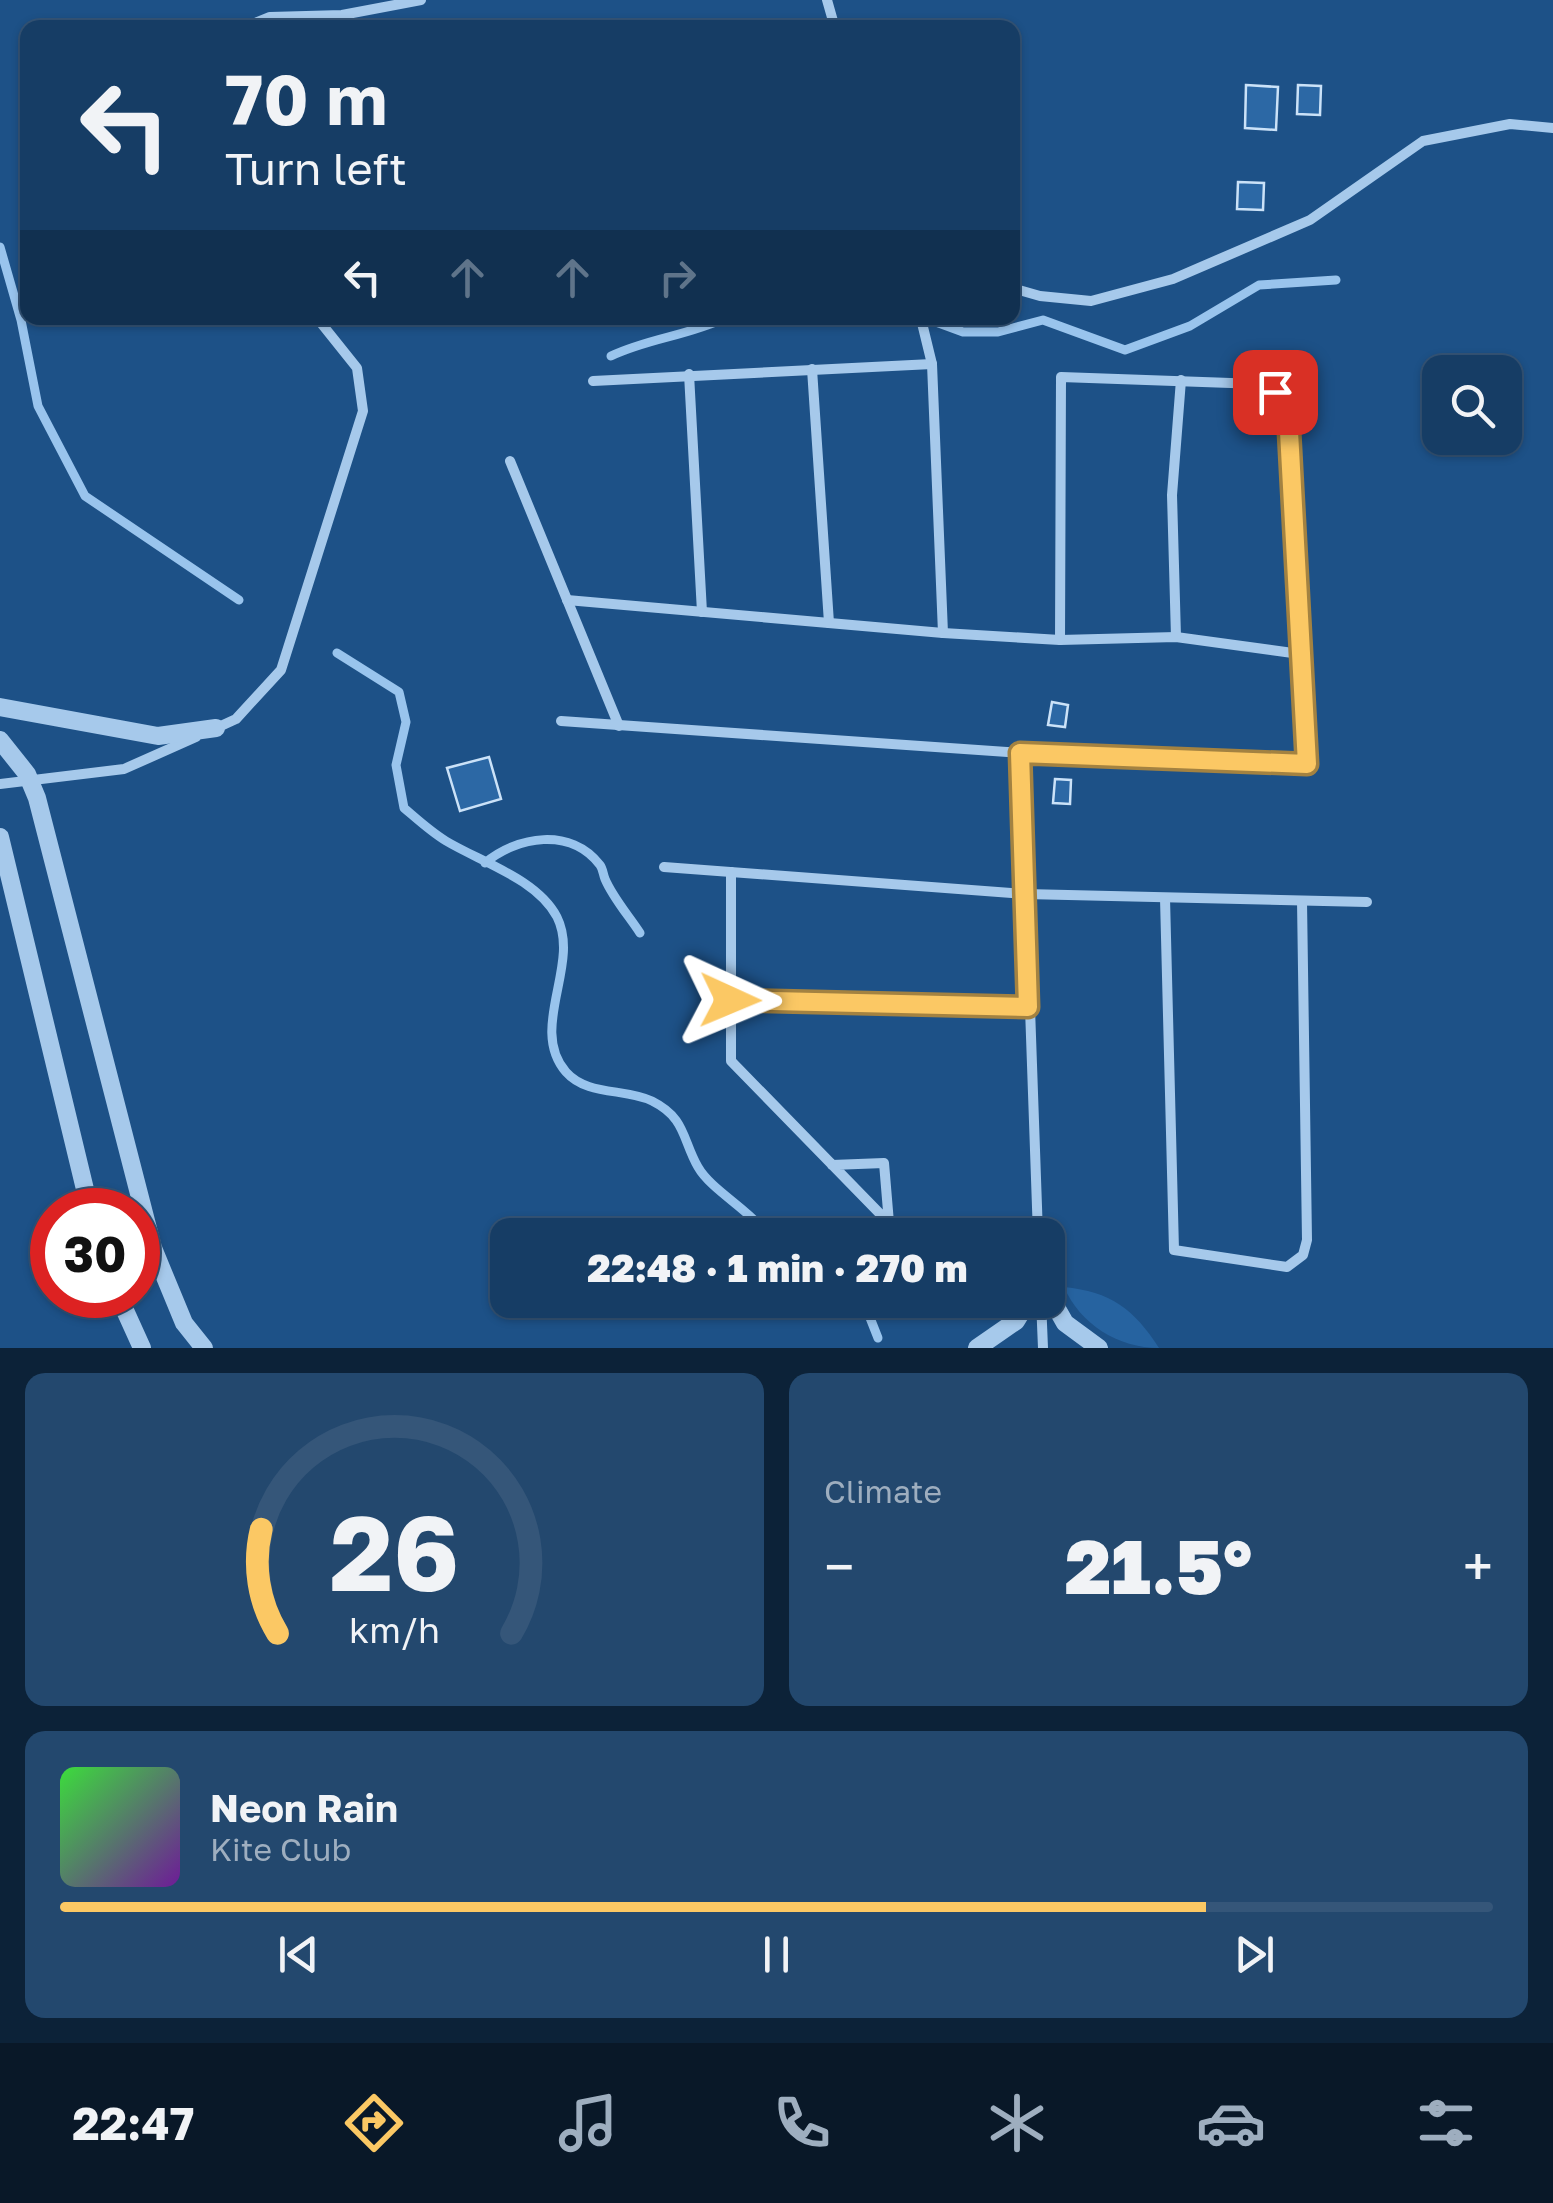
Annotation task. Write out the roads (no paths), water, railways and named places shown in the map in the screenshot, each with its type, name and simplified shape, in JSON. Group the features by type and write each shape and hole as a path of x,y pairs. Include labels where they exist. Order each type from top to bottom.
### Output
{"street":[{"path":"263,20 342,15 421,0"},
{"path":"1020,290 1091,302 1173,278 1310,220 1423,141 1510,124 1553,128"},
{"path":"0,784 124,769 236,719 282,670 363,411 357,368 322,325"},
{"path":"922,325 932,364 943,633"},
{"path":"593,381 932,364"},
{"path":"812,369 829,623"},
{"path":"690,374 702,612"},
{"path":"560,721 1020,753 1307,764 1288,413 1275,392 1259,384 1062,378 1060,640"},
{"path":"1176,636 1172,496 1181,380"},
{"path":"510,461 619,726"},
{"path":"567,600 1060,640 1176,636 1300,654"},
{"path":"0,707 158,736 216,728"},
{"path":"0,740 30,779 46,828 153,1248 184,1323 204,1348"},
{"path":"1020,753 1037,1218"},
{"path":"0,837 85,1188"},
{"path":"664,867 1025,894 1367,902"},
{"path":"732,872 731,1060 832,1165 889,1223 884,1163 832,1165"},
{"path":"1165,898 1174,1250 1288,1268 1303,1255 1307,1240 1302,901"},
{"path":"730,1000 1028,1007"},
{"path":"128,1318 142,1348"},
{"path":"976,1348 1018,1318"},
{"path":"1042,1318 1043,1348"},
{"path":"1062,1318 1099,1348"}],"waterway":[{"path":"0,247 20,317"},
{"path":"944,325 963,332 998,332 1043,320 1125,350 1190,326 1259,285 1336,280"},
{"path":"22,325 38,406 85,496 239,600"},
{"path":"611,356 707,325"},
{"path":"337,653 399,692 406,722 396,765 404,808 446,841 522,882 557,917 563,955 552,1036 556,1055 566,1072 584,1085 641,1097 663,1108 682,1130 704,1176 752,1218"},
{"path":"485,863 528,842 544,840 574,845 600,865 612,893 640,933"},
{"path":"870,1318 878,1338"}]}
